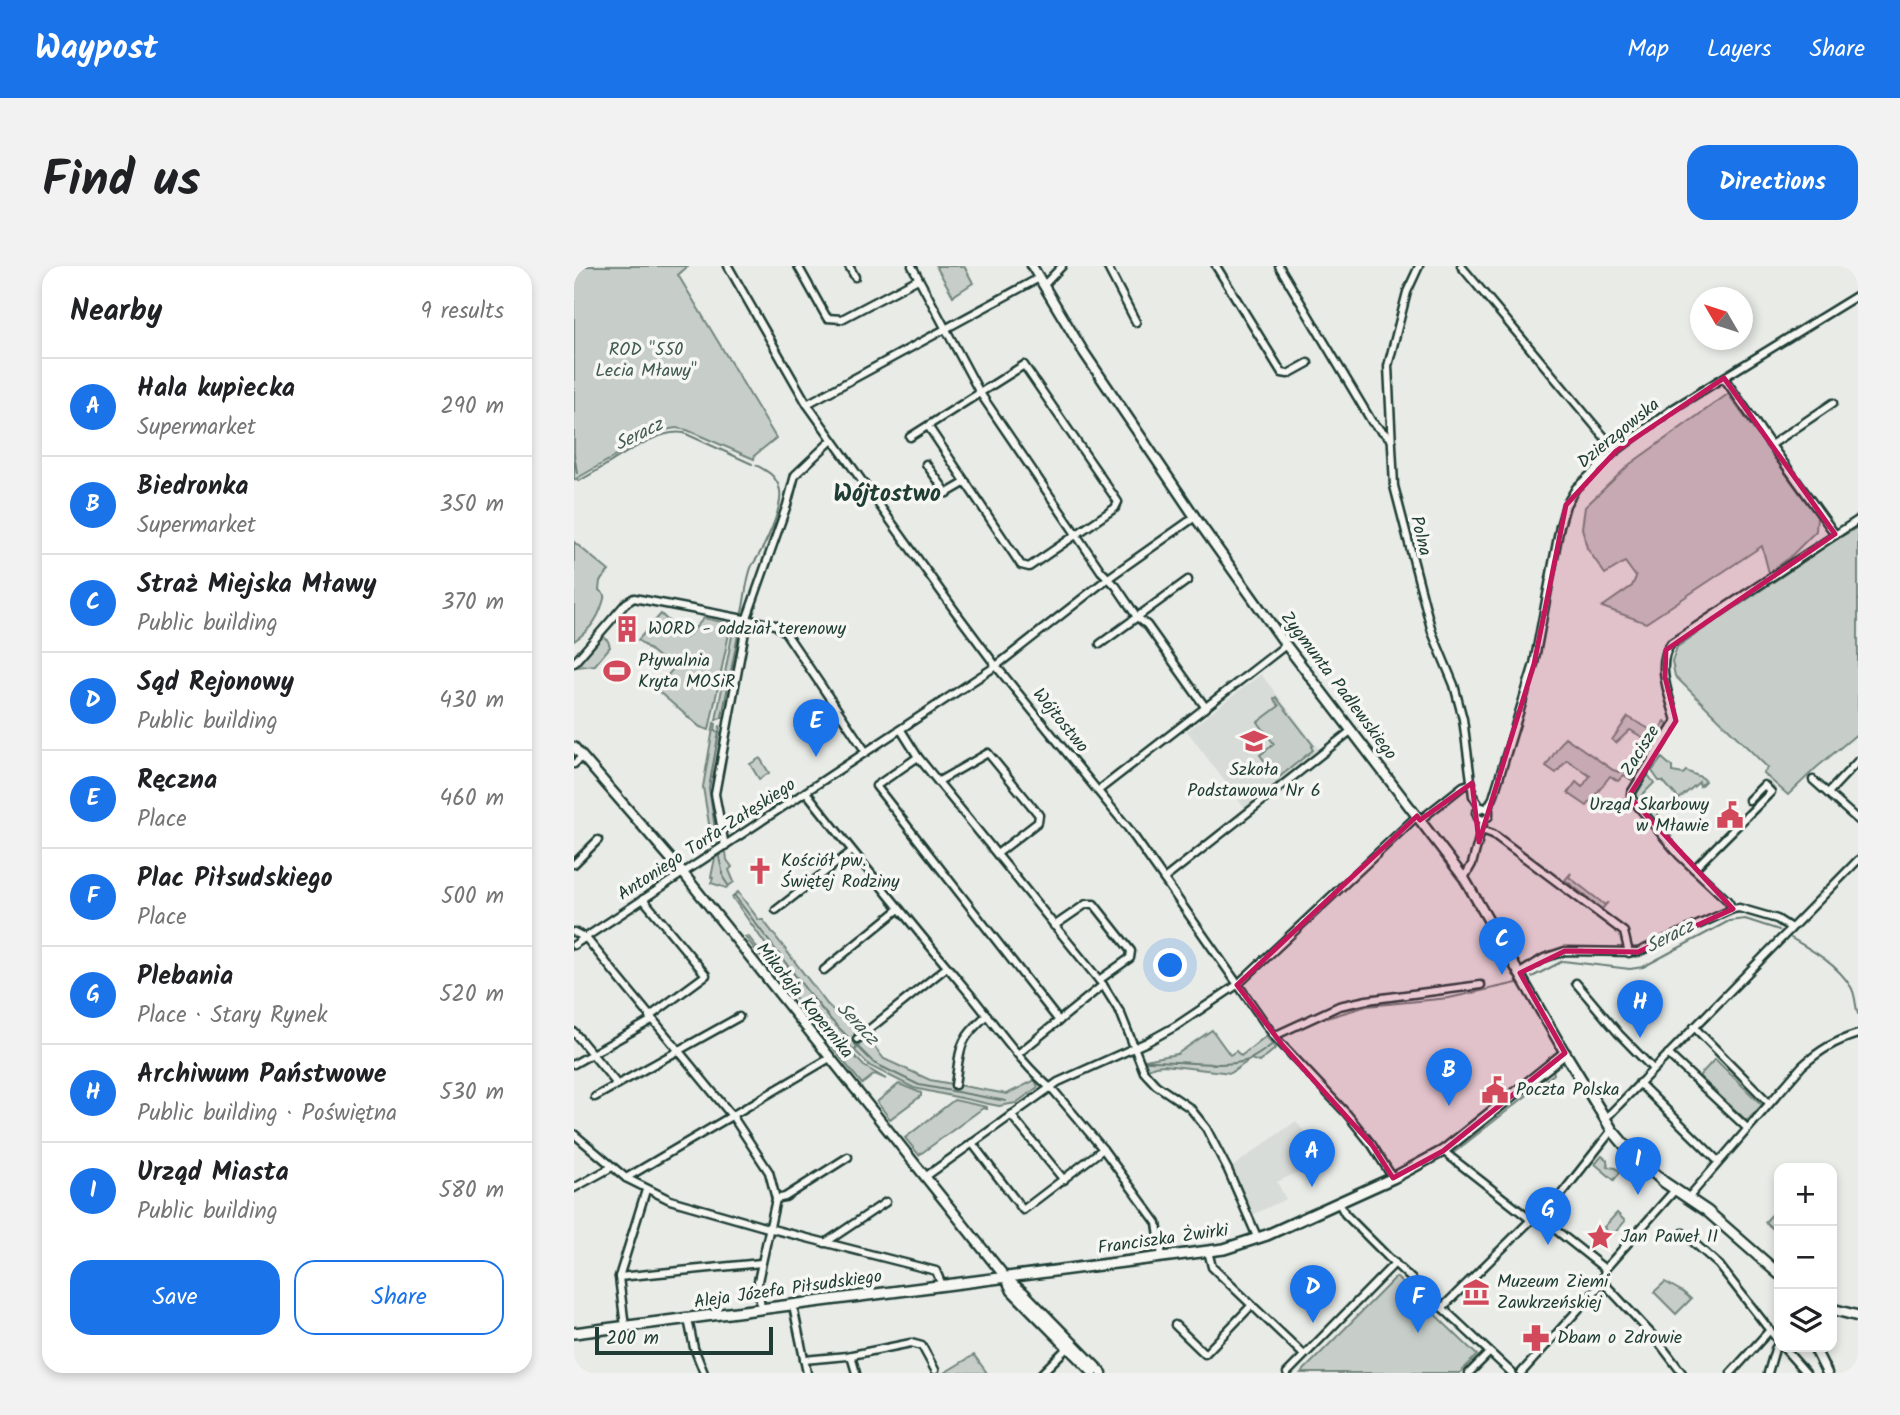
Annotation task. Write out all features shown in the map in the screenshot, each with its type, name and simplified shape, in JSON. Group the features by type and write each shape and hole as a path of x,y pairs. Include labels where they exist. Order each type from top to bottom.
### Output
{"main road":[{"name":"Zygmunta Padlewskiego","path":"1565,1053 1615,1133 1675,1190 1707,1211 1774,1270"},
{"name":"Franciszka Żwirki","path":"1006,1278 1224,1249 1258,1239 1443,1152 1565,1053"},
{"name":"Aleja Józefa Piłsudskiego","path":"574,1333 1006,1278"},
{"path":"1837,1310 1856,1316"},
{"path":"1837,1316 1856,1316"}],"street":[{"name":"Wójtostwo","path":"727,266 807,404 996,666 1099,790 1274,1036 1347,1114 1392,1178"},
{"path":"798,266 827,318 842,319 918,279"},
{"path":"849,266 855,277"},
{"path":"912,266 980,393 1107,579 1116,586 1147,625 1206,708"},
{"name":"Zygmunta Padlewskiego","path":"1032,266 1118,406 1195,517 1286,645 1464,878 1565,1053"},
{"path":"807,404 946,329 1041,282 1062,266"},
{"path":"1107,266 1136,322"},
{"path":"1216,266 1282,373 1288,374 1308,363"},
{"path":"1279,266 1373,422 1391,439"},
{"name":"Polna","path":"1419,266 1407,292 1388,366 1394,486 1432,632 1454,685 1463,719 1474,796 1483,808"},
{"path":"1461,266 1616,451"},
{"name":"Dzierzgowska","path":"1464,878 1472,864 1484,820 1489,816 1483,808 1493,798 1534,664 1560,526 1566,505 1576,488 1616,451 1674,408 1858,295"},
{"path":"910,437 1024,365 1118,502 1115,509 1029,567 1021,565 928,426"},
{"path":"1724,378 1835,534 1858,520"},
{"path":"1771,445 1833,403"},
{"path":"724,846 715,794 747,620 795,475 832,440"},
{"path":"926,464 947,493 965,482"},
{"name":"Antoniego Torfa-Załęskiego","path":"574,945 996,666 1107,579 1195,517"},
{"name":"Zacisze","path":"1733,909 1674,849 1631,798 1631,793 1676,721 1665,677 1666,650 1671,643 1835,534"},
{"path":"1100,644 1188,580"},
{"path":"574,663 626,603 634,598 775,625 785,632 866,752"},
{"path":"1099,790 1286,645"},
{"path":"901,730 918,757 1101,983 1121,1014 1133,1048 1149,1079 1191,1108 1202,1121 1228,1170 1258,1239"},
{"path":"1164,879 1352,730"},
{"name":"Mikołaja Kopernika","path":"574,747 683,873 1006,1278 1012,1291 1070,1345"},
{"path":"939,781 988,753 1039,815 1038,822 997,854"},
{"path":"574,764 582,757"},
{"path":"918,757 876,786 1059,1021"},
{"path":"1828,793 1858,761"},
{"path":"1813,780 1858,820"},
{"path":"925,1177 1050,1087 1176,1026 1237,985 1419,818 1463,786 1472,783"},
{"path":"1694,869 1771,792 1764,785 1749,800"},
{"path":"806,792 1018,1053 1103,1149 1157,1223 1163,1257"},
{"path":"1482,830 1502,840 1624,932 1629,953"},
{"path":"574,864 598,840"},
{"path":"776,910 852,851"},
{"path":"1605,1119 1858,860"},
{"path":"574,1064 651,1019 706,975 643,899"},
{"path":"1018,1053 1059,1021 1130,958 1131,951 1094,904 1086,904 1054,926"},
{"path":"824,970 900,909"},
{"path":"1520,974 1544,958 1565,951 1629,953 1653,947 1733,909 1777,919 1791,928"},
{"path":"574,932 586,938 679,1050 733,1117 769,1172 776,1199 758,1281 761,1310"},
{"path":"857,1039 947,967"},
{"path":"1576,983 1653,1069"},
{"path":"1274,1036 1339,1006 1481,985"},
{"path":"955,1085 962,1041 968,1031 987,1015"},
{"path":"595,1097 739,1017"},
{"path":"1694,1027 1769,1103"},
{"path":"574,1032 617,1084"},
{"path":"1688,1198 1769,1103 1819,1051 1835,1041 1858,1034"},
{"path":"1668,1054 1747,1128"},
{"path":"626,1178 830,1058"},
{"path":"1639,1083 1718,1161"},
{"path":"1011,1115 1064,1180"},
{"path":"574,1133 612,1167 646,1190 695,1209 936,1271 942,1285"},
{"path":"1542,1219 1615,1133"},
{"path":"972,1143 1023,1210 1103,1149"},
{"path":"1443,1152 1531,1220"},
{"path":"776,1199 848,1157"},
{"path":"574,1188 612,1167"},
{"path":"625,1327 619,1278 646,1190"},
{"path":"1521,1373 1603,1282 1605,1269 1675,1190"},
{"path":"825,1243 886,1202"},
{"path":"1339,1203 1345,1214 1512,1373"},
{"path":"1443,1308 1531,1220 1542,1219 1605,1269"},
{"path":"1683,1233 1719,1265 1774,1335"},
{"path":"1208,1251 1212,1267 1304,1355"},
{"path":"619,1278 761,1263"},
{"path":"1287,1373 1395,1263"},
{"path":"1603,1282 1657,1340 1682,1373"},
{"path":"793,1306 807,1373"},
{"path":"1175,1325 1205,1354 1251,1306"},
{"path":"688,1319 694,1348 704,1373"},
{"path":"1731,1373 1770,1330"},
{"path":"804,1360 851,1356 916,1343 922,1346 935,1370"},
{"path":"1042,1373 1070,1345"},
{"path":"1070,1345 1093,1373"},
{"path":"1070,1345 1101,1373"},
{"path":"1768,1373 1774,1352"},
{"path":"1787,1352 1805,1373"},
{"path":"1817,1352 1827,1373"},
{"path":"1469,1373 1489,1353"},
{"path":"851,1356 856,1373"}],"highlighted area":[{"path":"1724,378 1835,534 1666,650 1665,677 1676,721 1629,796 1733,909 1638,952 1565,951 1520,973 1565,1053 1443,1151 1393,1178 1372,1145 1283,1046 1237,985 1417,816 1420,820 1472,783 1479,842 1534,664 1566,505 1616,451"}],"shaded area":[{"name":"Szkoła Podstawowa Nr 6","path":"1261,674 1320,751 1246,810 1187,731"},
{"path":"1296,1121 1305,1133 1299,1138 1314,1165 1277,1182 1286,1199 1248,1217 1228,1170"}],"green space":[{"name":"ROD \"550 Lecia Mławy\"","path":"574,266 688,266 678,275 776,438 755,455 754,459 687,430 676,428 659,431 574,480"},
{"path":"936,266 964,266 973,283 953,296"},
{"path":"1728,394 1817,517 1816,531 1789,558 1769,573 1762,546 1646,623 1602,607 1632,586 1636,577 1625,562 1605,574 1587,548 1582,528 1585,507 1630,464"},
{"path":"1858,527 1858,733 1788,795 1763,773 1768,768 1675,676 1672,661 1677,647"},
{"path":"574,542 609,571 600,581 599,590 605,595 598,616 586,632 574,641"},
{"path":"661,614 686,638 704,618 731,624 709,730 700,727 659,692 658,687 673,669 638,640"},
{"path":"734,625 745,626 726,720 723,717 716,720"},
{"path":"603,636 610,647 595,665 576,667"},
{"path":"1276,697 1313,745 1313,750 1278,778 1260,755 1274,744 1258,722 1279,706 1274,699"},
{"path":"1628,717 1658,734 1665,721 1669,725 1656,745 1630,730 1616,743 1612,740"},
{"path":"714,723 715,731 723,733 715,787 721,843 713,848 703,787"},
{"path":"1565,737 1619,772 1623,766 1632,771 1647,749 1651,752 1633,781 1624,775 1618,781 1610,776 1587,806 1568,793 1576,782 1582,787 1590,776 1567,760 1556,773 1546,766"},
{"path":"760,758 769,773 759,779 750,764"},
{"path":"1662,758 1672,767 1672,772 1683,774 1686,771 1705,781 1700,786 1699,782 1679,799 1652,771"},
{"path":"1648,775 1654,783 1642,795 1674,833 1669,838 1635,797"},
{"path":"726,851 734,882 726,888 711,883 711,877 715,858"},
{"path":"1571,873 1569,877 1605,905 1608,902 1602,909 1565,880"},
{"path":"738,892 759,920 763,920 827,1004 858,1030 854,1035 859,1041 863,1039 854,1050 837,1033 829,1040 745,937 748,936 767,961 774,956 732,897"},
{"path":"1212,1030 1230,1055 1236,1051 1241,1056 1266,1036 1276,1048 1259,1062 1251,1059 1231,1073 1164,1065 1148,1069 1145,1060 1177,1054"},
{"path":"866,1036 884,1059 930,1080 1007,1094 1035,1080 1038,1087 1016,1103 999,1106 914,1088 870,1066 855,1051"},
{"path":"837,1043 843,1044 864,1066 886,1079 875,1074 862,1084 832,1047"},
{"path":"1715,1059 1762,1105 1747,1121 1699,1076"},
{"path":"1553,1069 1554,1074 1452,1154 1453,1149"},
{"path":"899,1084 921,1093 921,1096 890,1119 877,1102"},
{"path":"954,1100 987,1109 983,1108 919,1155 905,1138"},
{"path":"1602,1156 1607,1160 1608,1167 1616,1168 1620,1172 1614,1180 1595,1164"},
{"path":"1774,1212 1774,1230 1765,1222"},
{"path":"1617,1213 1625,1221 1614,1234 1609,1235 1604,1227"},
{"path":"1396,1277 1477,1355 1460,1373 1301,1373"},
{"path":"1665,1282 1691,1299 1676,1314 1654,1292"},
{"path":"974,1355 987,1373 944,1373"}],"waterway":[{"name":"Seracz","path":"578,481 644,442 672,433 684,433 752,464"},
{"name":"Seracz","path":"574,454 577,473"},
{"name":"Seracz","path":"742,612 751,568 772,527 780,495 773,476 756,465"},
{"name":"Seracz","path":"722,717 739,630"},
{"name":"Seracz","path":"717,842 709,788 720,726"},
{"name":"Seracz","path":"719,857 728,885"},
{"name":"Seracz","path":"734,895 831,1020 874,1063 919,1085 1006,1101"},
{"name":"Seracz","path":"1532,977 1563,961 1630,969 1643,967 1729,921 1745,919 1779,930"},
{"name":"Seracz","path":"1791,938 1839,971 1853,990 1858,1014"},
{"name":"Seracz","path":"1323,1019 1367,1006 1449,998 1517,983"},
{"name":"Seracz","path":"1145,1061 1235,1063 1252,1058 1273,1044"}],"place":[{"name":"WORD - oddział terenowy","path":"627,629"},
{"name":"Pływalnia Kryta MOSiR","path":"617,671"},
{"name":"Szkoła Podstawowa Nr 6","path":"1254,741"},
{"name":"Ręczna","path":"816,757"},
{"name":"Urząd Skarbowy w Mławie","path":"1730,815"},
{"name":"Kościół pw. Świętej Rodziny","path":"760,871"},
{"name":"Straż Miejska Mławy","path":"1502,975"},
{"name":"Archiwum Państwowe","path":"1640,1038"},
{"name":"Poczta Polska","path":"1495,1090"},
{"name":"Biedronka","path":"1449,1106"},
{"name":"Hala kupiecka","path":"1312,1187"},
{"name":"Urząd Miasta","path":"1638,1195"},
{"name":"Jan Paweł II","path":"1600,1237"},
{"name":"Plebania","path":"1548,1245"},
{"name":"Muzeum Ziemi Zawkrzeńskiej","path":"1476,1292"},
{"name":"Sąd Rejonowy","path":"1313,1323"},
{"name":"Plac Piłsudskiego","path":"1418,1333"},
{"name":"Dbam o Zdrowie","path":"1536,1338"}],"district":[{"name":"Wójtostwo","path":"887,494"}]}
